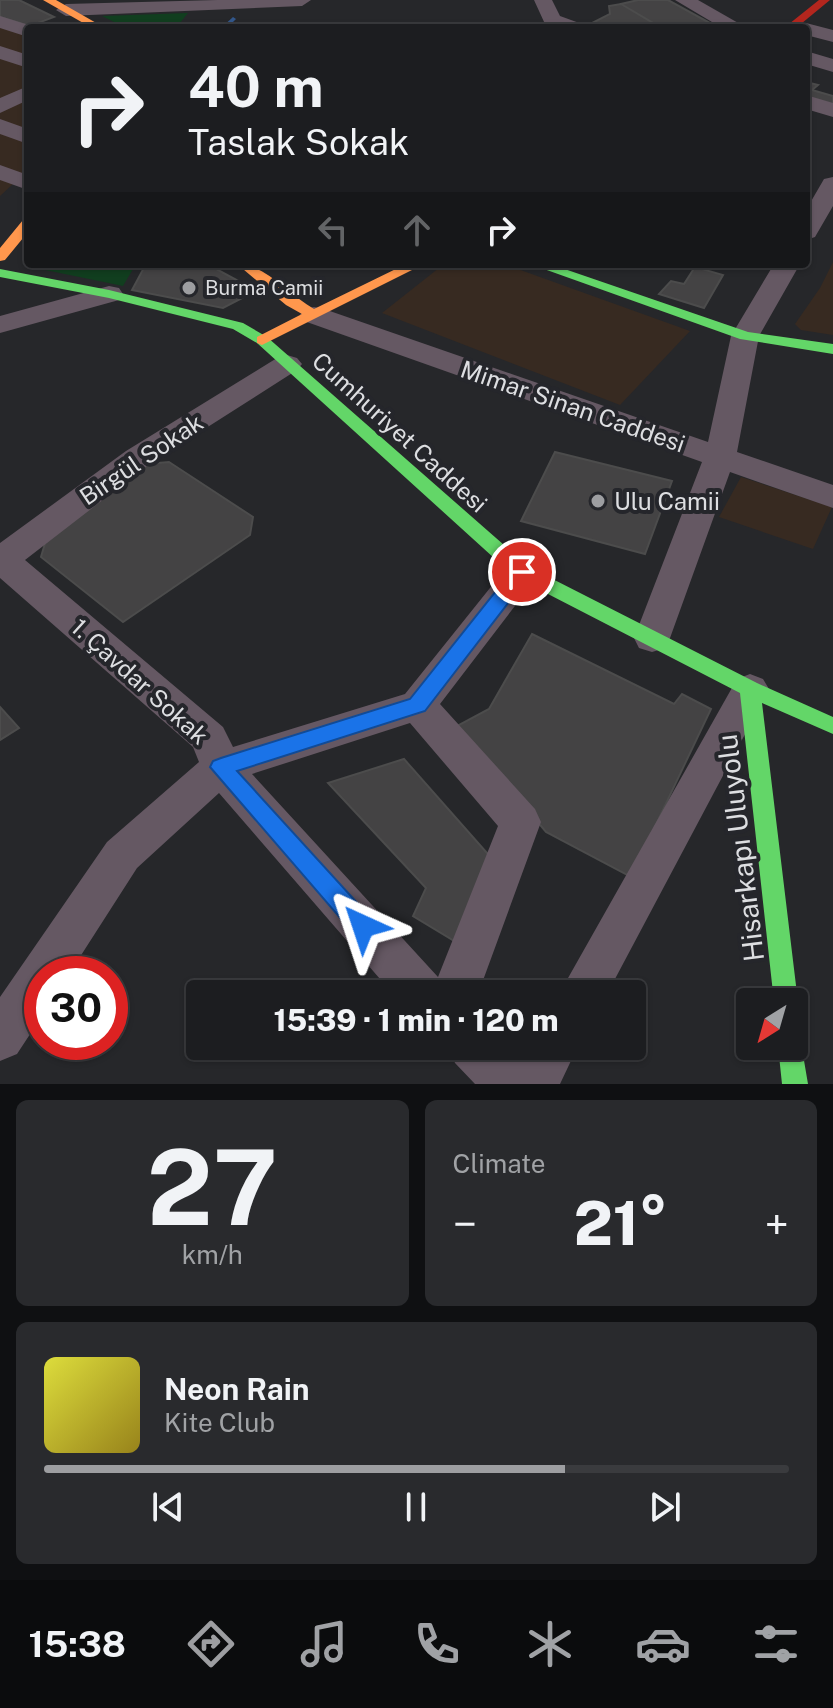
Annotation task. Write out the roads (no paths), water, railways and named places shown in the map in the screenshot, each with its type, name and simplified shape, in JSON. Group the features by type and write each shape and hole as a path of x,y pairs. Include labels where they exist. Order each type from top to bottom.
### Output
{"main road":[{"path":"48,0 92,24"},
{"path":"802,24 825,6"},
{"path":"0,257 24,228"},
{"name":"Mimar Sinan Caddesi","path":"250,268 299,303"},
{"path":"262,340 299,303 374,268"},
{"path":"238,326 405,268"},
{"path":"549,268 745,336 833,349"},
{"name":"Cumhuriyet Caddesi","path":"0,273 109,294 238,326 262,340 522,572 750,689 833,726"},
{"name":"Hisarkapı Uluyolu","path":"750,689 784,988"},
{"path":"792,1060 795,1084"}],"street":[{"path":"66,10 116,4 302,0"},
{"path":"543,0 552,20 564,24"},
{"path":"684,0 729,24"},
{"path":"261,19 275,1"},
{"path":"197,24 215,3"},
{"path":"0,22 24,30"},
{"path":"810,30 833,36"},
{"path":"0,52 24,61"},
{"path":"810,58 833,66"},
{"path":"810,103 833,110"},
{"path":"0,126 24,135"},
{"path":"0,172 24,181"},
{"path":"810,225 833,184"},
{"path":"810,233 833,238"},
{"path":"652,638 720,457 745,336 785,268"},
{"path":"0,325 109,294"},
{"name":"Mimar Sinan Caddesi","path":"299,303 833,497"},
{"name":"Birgül Sokak","path":"1,561 137,458 287,364"},
{"name":"1. Çavdar Sokak","path":"1,561 209,738 221,767 411,980"},
{"path":"54,956 122,855 221,767 418,705 522,572"},
{"path":"590,980 750,689"},
{"path":"418,705 520,822 460,980"},
{"path":"0,1038 24,1001"},
{"path":"485,1060 508,1084"},
{"path":"533,1084 546,1060"}],"waterway":[{"path":"228,24 233,19"}],"place":[{"name":"Burma Camii","path":"189,288"},
{"name":"Ulu Camii","path":"598,501"}]}
